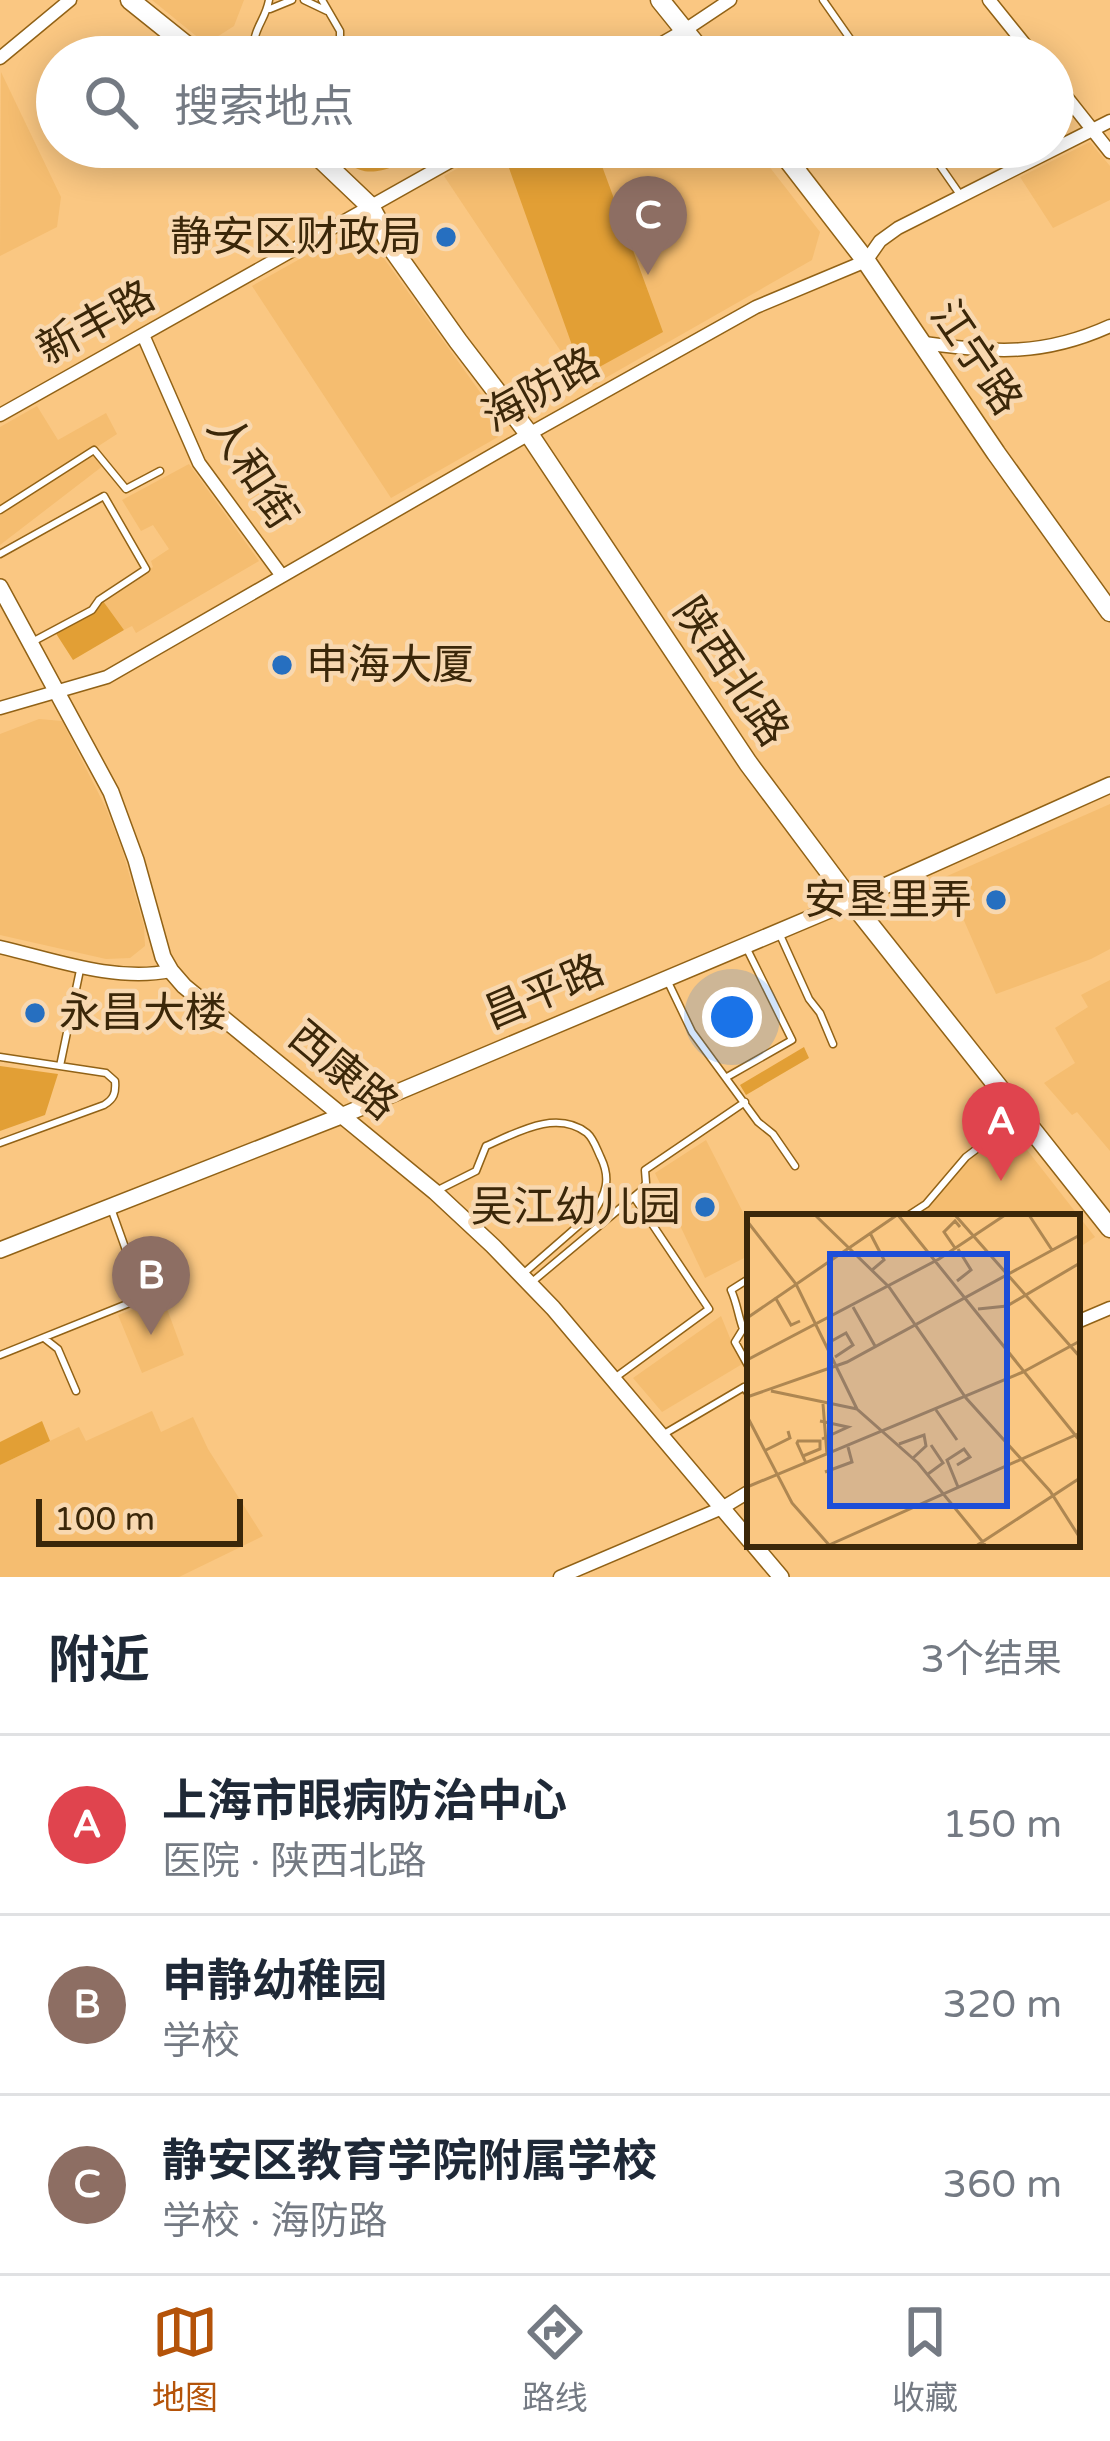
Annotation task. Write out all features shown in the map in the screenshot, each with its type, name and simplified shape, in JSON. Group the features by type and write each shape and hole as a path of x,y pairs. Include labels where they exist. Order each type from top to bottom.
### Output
{"main road":[{"path":"130,0 175,36"},
{"path":"660,0 690,36"},
{"name":"陕西北路","path":"330,168 370,206 394,251 529,434 748,763 1110,1228"},
{"name":"江宁路","path":"794,168 866,261 1110,612"}],"street":[{"path":"0,58 70,0"},
{"path":"675,36 730,0"},
{"path":"989,0 1018,36"},
{"path":"1074,106 1110,152"},
{"name":"海防路","path":"1074,138 1110,121"},
{"name":"新丰路","path":"0,415 438,168"},
{"name":"海防路","path":"0,708 107,677 756,307 866,261 880,241 898,228 1016,168"},
{"path":"924,344 1012,352 1057,345 1110,326"},
{"name":"人和街","path":"142,335 199,463 282,576"},
{"name":"西康路","path":"0,587 111,792 171,971 434,1192 525,1280 747,1537"},
{"name":"昌平路","path":"0,1250 341,1116 851,901 1110,784"},
{"path":"0,947 81,967 145,976 171,971"},
{"path":"1080,1321 1110,1308"},
{"path":"560,1577 747,1493"},
{"name":"西康路","path":"755,1547 781,1577"}],"lane":[{"path":"267,11 269,0"},
{"path":"254,36 267,11 292,0"},
{"path":"304,0 331,14"},
{"path":"322,0 341,36"},
{"path":"823,0 848,36"},
{"path":"797,172 802,168"},
{"path":"941,168 961,196"},
{"path":"0,510 94,450 126,489 160,471"},
{"path":"0,554 104,496 146,568 92,610 31,642"},
{"path":"779,932 833,1043"},
{"path":"727,1077 792,1040 745,946"},
{"path":"60,1066 81,967"},
{"path":"667,979 692,1031 795,1166"},
{"path":"0,1057 106,1073 116,1082 112,1100 0,1143"},
{"path":"525,1280 634,1197 646,1183 645,1170 745,1102"},
{"path":"911,1214 926,1204 966,1157 1021,1115"},
{"path":"434,1192 476,1172 486,1146 537,1124 574,1126 590,1135 608,1172 602,1200 525,1280"},
{"path":"613,1379 709,1309 634,1197"},
{"path":"0,1355 137,1300 140,1292 111,1207"},
{"path":"747,1280 731,1290 743,1329 735,1342 747,1364"},
{"path":"44,1338 58,1349 76,1390"},
{"path":"661,1436 744,1387 747,1392"}],"shaded area":[{"path":"152,0 244,0 234,26 218,36 196,36"},
{"path":"1,72 36,145 36,168 47,168 61,197 57,227 0,256"},
{"path":"1090,142 1110,166 1110,200 1053,228 1020,177 1038,168 1074,168 1074,150"},
{"path":"458,168 770,168 820,232 812,260 586,389 444,176"},
{"path":"509,168 603,168 663,332 583,376"},
{"path":"360,225 503,424 498,437 391,498 252,286"},
{"path":"37,406 58,440 106,413 117,434 97,447 108,462 0,545 0,427"},
{"path":"189,464 259,561 136,633 132,626 124,630 103,601 153,567 151,561 169,549 153,525 141,531 122,500"},
{"path":"103,601 124,630 73,660 55,632 96,610"},
{"path":"39,719 62,721 122,849 144,926 145,946 130,958 106,959 0,935 0,734"},
{"path":"1110,804 1110,949 996,994 945,877"},
{"path":"1110,980 1110,1151 1044,1083 1075,1063 1055,1028 1088,1007 1081,995"},
{"path":"804,1047 809,1058 746,1095 740,1085"},
{"path":"0,1066 58,1074 45,1115 0,1131"},
{"path":"1010,1128 1077,1214 915,1214 930,1205 971,1158"},
{"name":"吴江幼儿园","path":"706,1140 747,1220 747,1257 705,1278 655,1173"},
{"path":"1080,1218 1095,1237 1080,1247"},
{"path":"163,1298 184,1355 142,1373 118,1315"},
{"path":"721,1316 744,1363 662,1412 633,1378"},
{"path":"152,1411 161,1432 193,1417 263,1536 179,1577 0,1577 0,1465 79,1427 86,1441"},
{"path":"42,1421 50,1441 0,1465 0,1442"}],"place":[{"name":"静安区财政局","path":"446,237"},
{"name":"静安区教育学院附属学校","path":"648,275"},
{"name":"申海大厦","path":"282,665"},
{"name":"安垦里弄","path":"996,900"},
{"name":"永昌大楼","path":"35,1013"},
{"name":"上海市眼病防治中心","path":"1001,1181"},
{"name":"吴江幼儿园","path":"705,1207"},
{"name":"申静幼稚园","path":"151,1335"}]}
